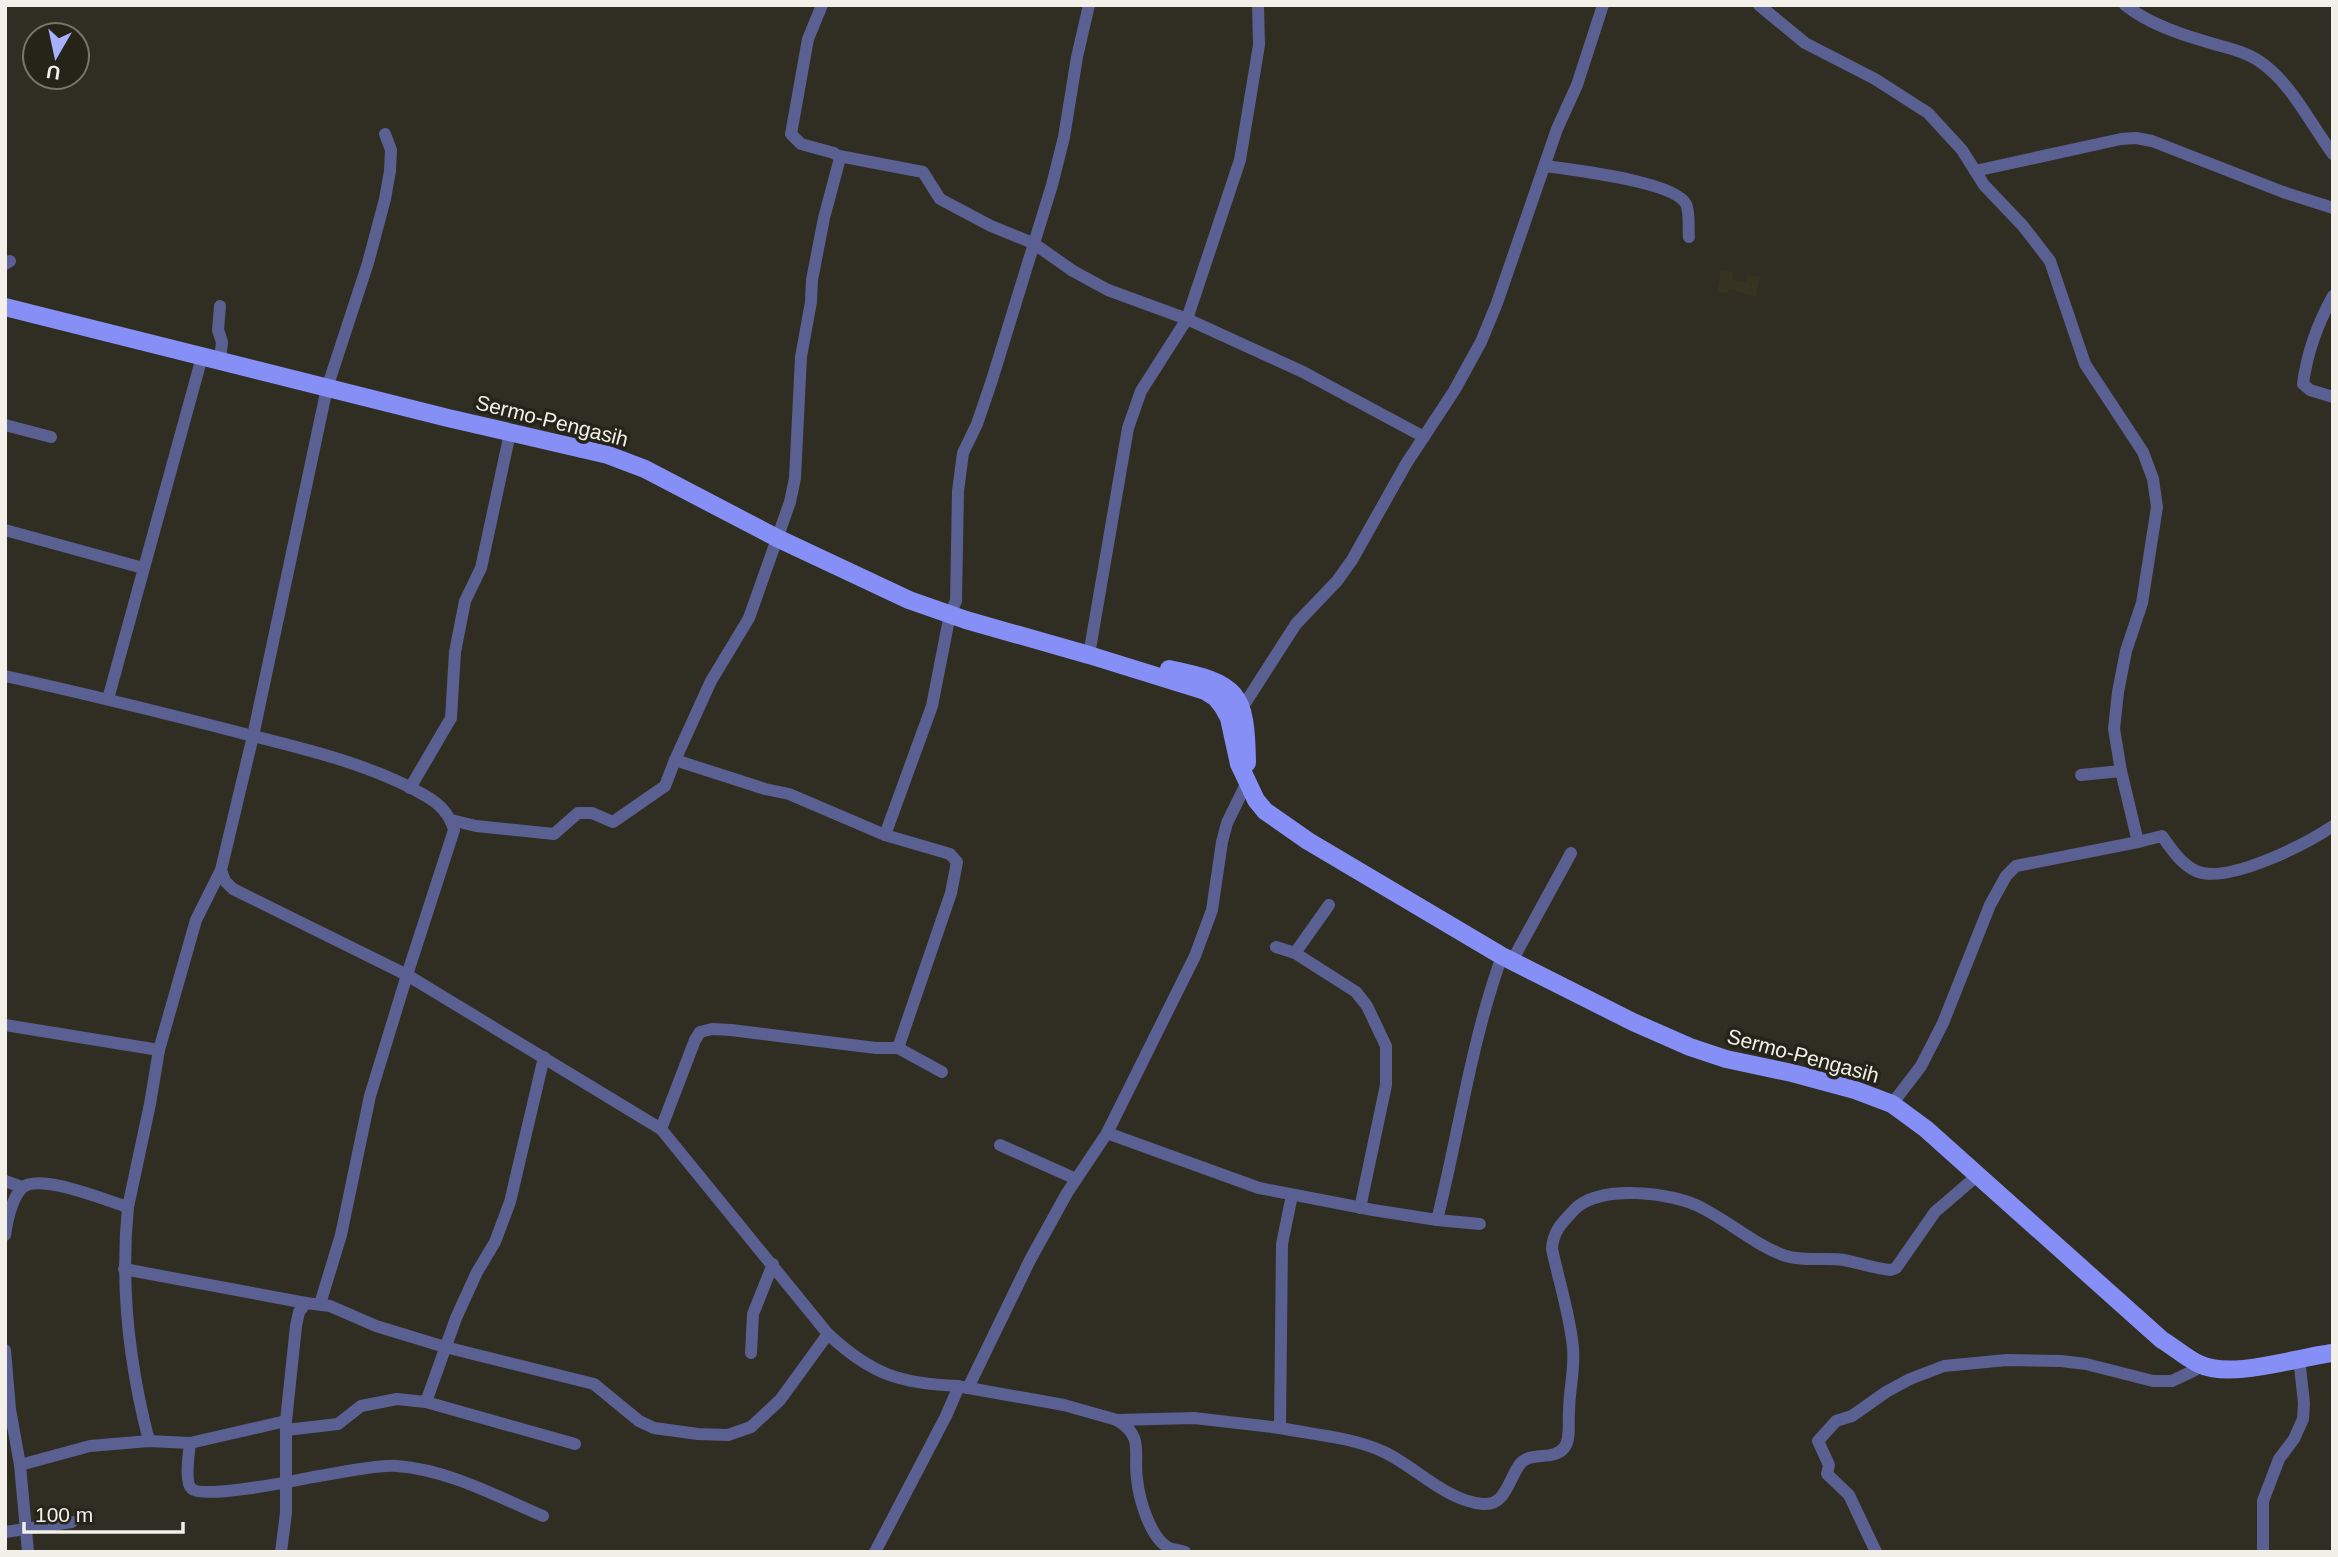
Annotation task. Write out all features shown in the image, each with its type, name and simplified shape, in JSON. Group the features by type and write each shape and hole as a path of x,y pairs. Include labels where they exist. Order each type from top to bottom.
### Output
{"main road":[{"name":"Sermo-Pengasih","path":"6,308 608,456 645,469 868,582 950,614 1192,687 1216,698 1228,718 1239,764 1256,800 1265,811 1308,841 1507,958 1633,1022 1690,1047 1726,1059 1855,1090 1892,1104 1926,1129 2162,1340 2199,1364 2211,1367 2253,1368 2333,1353"},
{"name":"Sermo-Pengasih","path":"1097,657 1163,667 1203,677 1228,688 1237,697 1242,708 1247,779"}],"street":[{"path":"822,5 808,39 791,134 801,144 839,156 923,172 940,199 991,226 1033,243 1073,271 1108,290 1187,318 1303,372 1424,437"},
{"path":"885,835 932,706 950,614 958,590 957,513 959,471 963,453 977,424 992,380 1052,185 1064,137 1088,5"},
{"path":"1097,657 1128,428 1140,391 1187,318 1240,160 1259,45 1258,5"},
{"path":"1242,708 1296,624 1337,581 1352,560 1406,464 1454,391 1481,342 1557,129 1577,85 1603,5"},
{"path":"1759,5 1805,43 1875,79 1928,113 1962,150 1984,185 2023,226 2050,261 2085,364 2143,452 2153,479 2157,507 2142,603 2126,651 2114,729 2138,842"},
{"path":"2125,5 2143,19 2233,49 2260,61 2289,90 2333,154"},
{"path":"149,1441 125,1310 124,1269 128,1207 159,1051 196,920 218,876 253,736 327,388 386,199 391,150 385,134"},
{"path":"1975,171 2136,138 2152,141 2283,192 2333,208"},
{"path":"451,820 476,826 554,834 578,813 593,813 613,822 665,786 710,681 749,618 790,502 795,478 802,356 812,280 839,156"},
{"path":"1546,166 1624,178 1675,194 1686,205 1689,237"},
{"path":"2333,296 2318,328 2306,364 2303,384 2310,390 2333,397"},
{"path":"220,306 220,361"},
{"path":"108,699 202,357"},
{"path":"5,425 51,437"},
{"path":"410,788 451,718 455,652 465,601 481,568 510,433"},
{"path":"5,530 143,568"},
{"path":"5,676 108,699 334,757 425,795 442,808 451,820 454,830 370,1096 341,1235 320,1304"},
{"path":"675,760 765,789 789,793 885,835 950,854 957,862 951,893 898,1048"},
{"path":"2081,775 2121,771"},
{"path":"875,1552 1030,1260 1076,1179 1107,1133 1149,1054 1206,932 1222,842 1247,779"},
{"path":"1892,1104 1921,1066 1943,1023 1990,905 2006,876 2016,866 2162,836 2182,863 2199,873 2237,871 2312,840 2333,826"},
{"path":"1437,1220 1483,1013 1507,958 1571,853"},
{"path":"218,876 246,896 407,975 662,1129 828,1334 851,1356 886,1375 930,1385 963,1387 1064,1405 1117,1420 1127,1426 1137,1447 1137,1479 1150,1527 1167,1547 1185,1552"},
{"path":"1294,953 1329,905"},
{"path":"1276,947 1294,953 1356,992 1367,1006 1386,1046 1386,1084 1360,1208"},
{"path":"5,1025 159,1051"},
{"path":"662,1129 695,1040 701,1032 712,1029 876,1048 898,1048 942,1072"},
{"path":"426,1402 456,1318 477,1272 495,1242 510,1202 544,1057"},
{"path":"1107,1133 1259,1188 1360,1208 1480,1224"},
{"path":"1000,1145 1076,1179"},
{"path":"1117,1420 1194,1418 1363,1443 1387,1453 1454,1495 1483,1504 1494,1503 1505,1491 1520,1463 1529,1458 1558,1453 1567,1443 1573,1346 1552,1249 1555,1231 1580,1204 1598,1195 1615,1194 1689,1201 1787,1256 1844,1260 1891,1270 1900,1262 1935,1212 1978,1175"},
{"path":"5,1181 22,1187"},
{"path":"5,1235 13,1206 22,1187 28,1184 75,1189 128,1207"},
{"path":"1280,1429 1282,1244 1292,1195"},
{"path":"751,1353 752,1314 773,1264"},
{"path":"124,1269 320,1304 376,1326 445,1347 594,1384 627,1413 654,1427 698,1434 729,1435 751,1427 763,1418 828,1334"},
{"path":"281,1552 286,1513 286,1425 296,1326 299,1312 306,1303"},
{"path":"5,1350 28,1552"},
{"path":"2263,1552 2263,1502 2279,1459 2294,1439 2302,1419 2304,1403 2299,1358"},
{"path":"1876,1552 1849,1495 1827,1474 1829,1465 1818,1441 1836,1421 1852,1416 1910,1379 1944,1366 2007,1360 2061,1361 2086,1364 2153,1381 2172,1381 2195,1370 2199,1364"},
{"path":"20,1465 90,1446 149,1441 190,1443 286,1425 338,1424 361,1406 397,1399 426,1402 575,1444"},
{"path":"190,1443 188,1480 194,1491 209,1493 396,1465 450,1476 543,1516"},
{"path":"5,1532 72,1522"}],"shaded area":[{"path":"1721,270 1733,272 1732,280 1746,282 1748,275 1760,276 1756,297 1729,289 1728,293 1717,292"}]}
